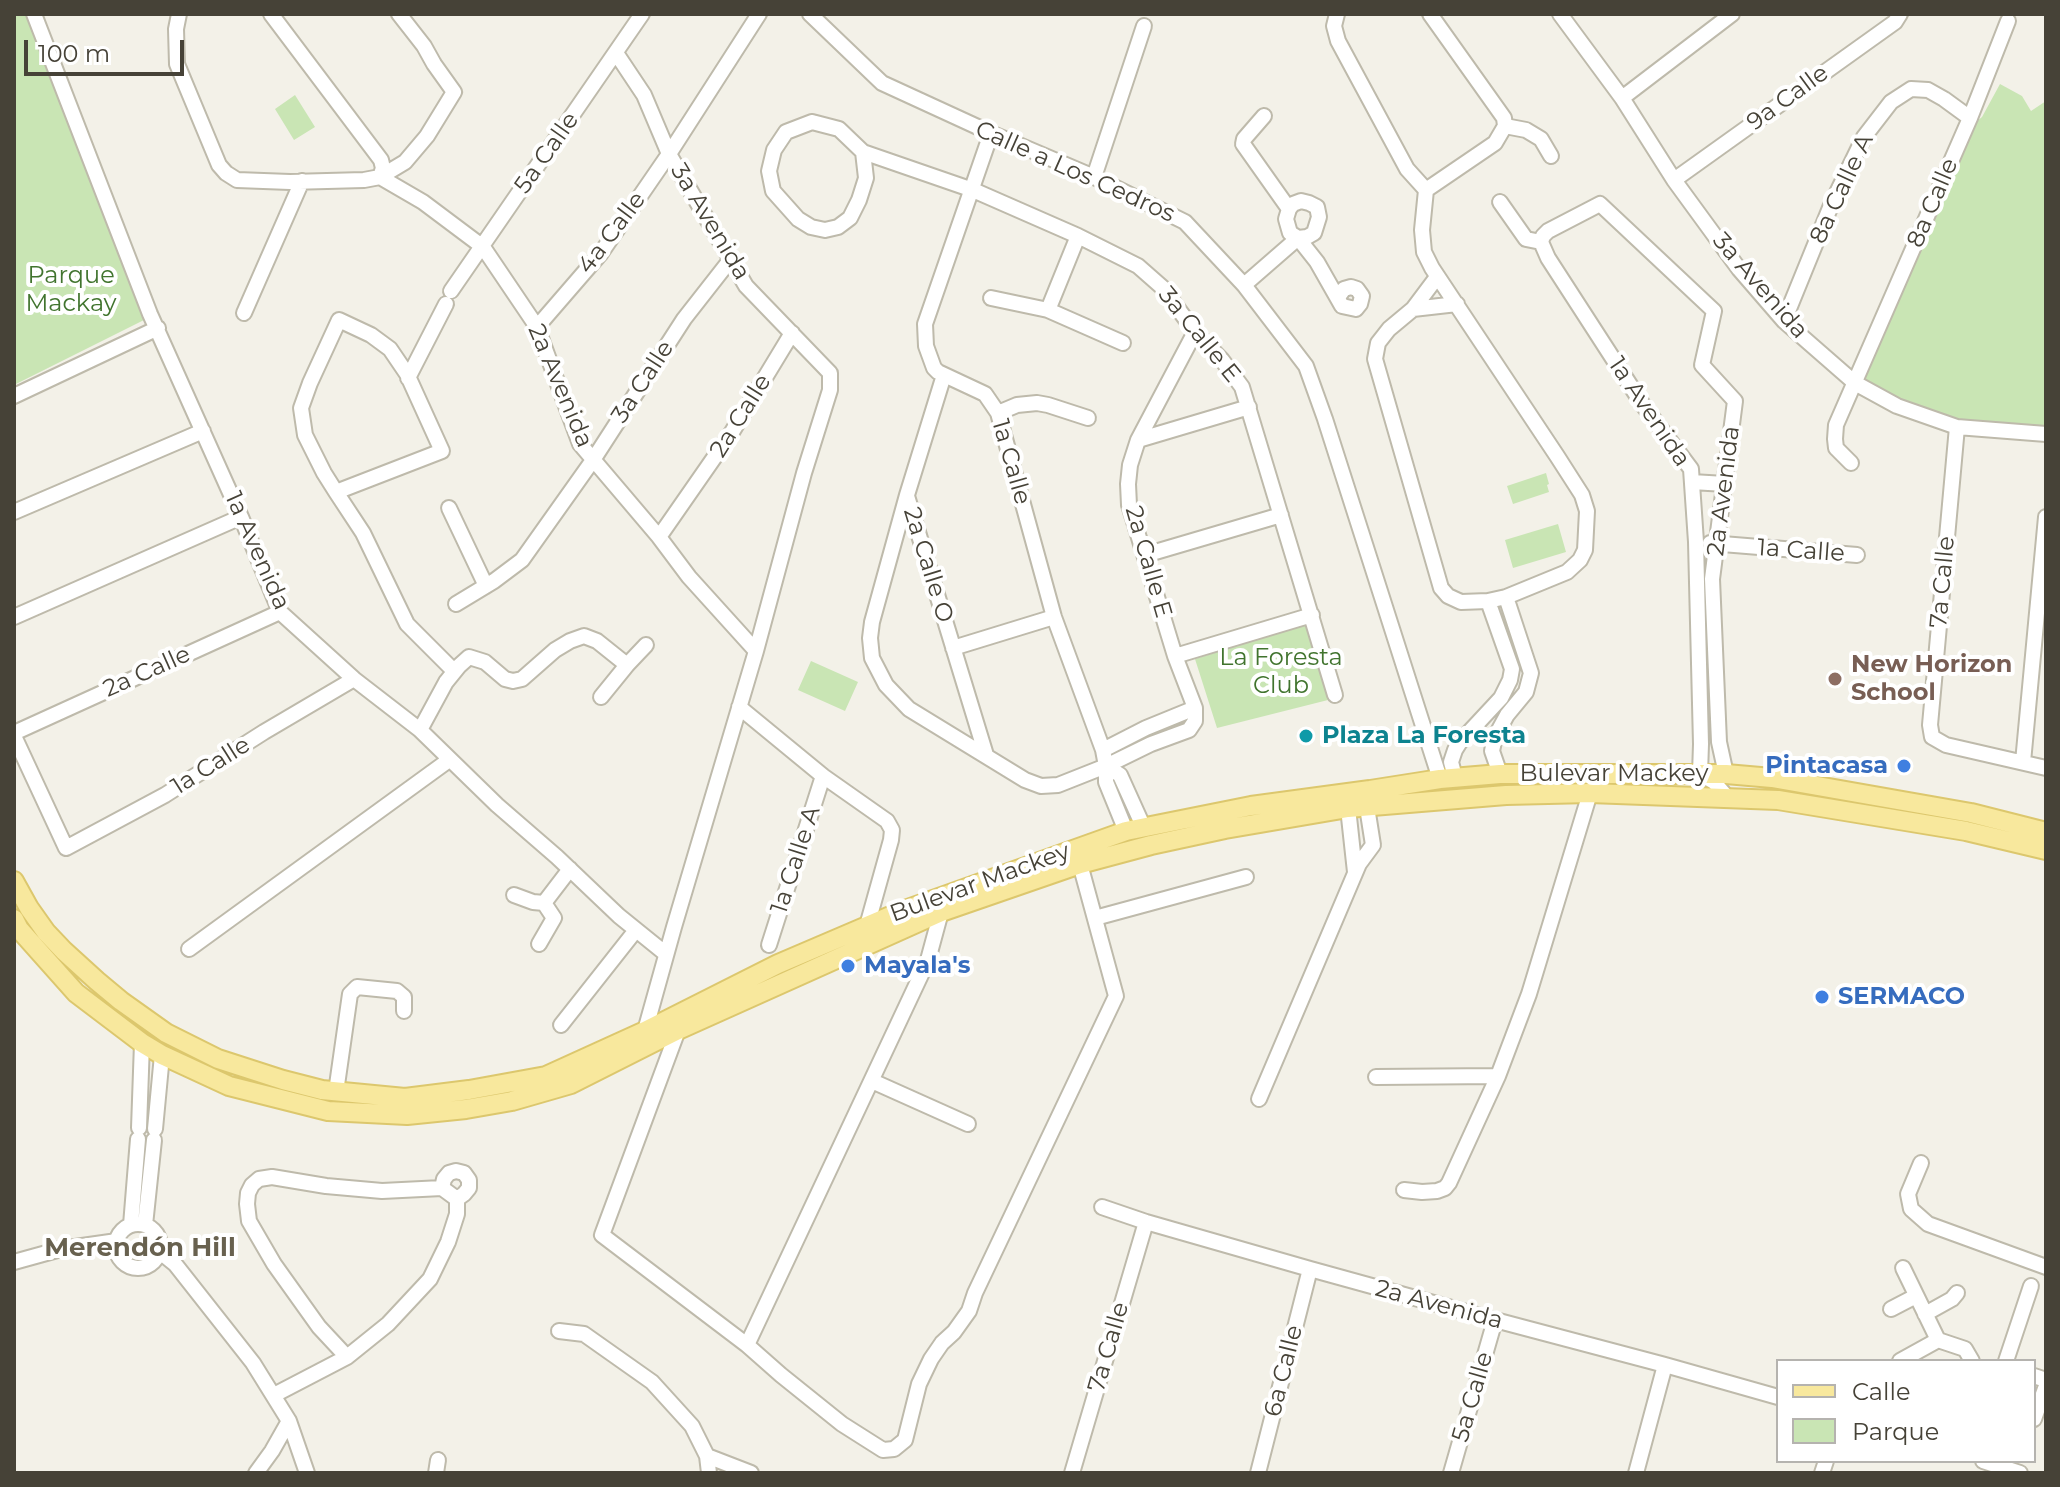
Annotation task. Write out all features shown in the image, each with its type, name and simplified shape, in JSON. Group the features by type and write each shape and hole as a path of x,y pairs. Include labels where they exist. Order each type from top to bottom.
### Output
{"main road":[{"name":"Bulevar Mackey","path":"162,1055 229,1086 328,1111 407,1115 512,1101 571,1084 678,1030 941,912 1080,864 1151,845 1362,802 1447,778 1500,774 1726,774 1772,778 1971,813 2046,832"},
{"name":"Bulevar Mackey","path":"14,919 19,929 76,993 154,1033 218,1059 283,1080 336,1092 405,1098 546,1076 645,1031 778,964 902,911 1134,828 1251,806 1590,793 1778,800 1966,831 2046,850"},
{"name":"Bulevar Mackey","path":"14,881 46,932 154,1033"},
{"path":"154,1033 162,1055"}],"street":[{"name":"1a Avenida","path":"34,14 150,314 280,612 354,679 420,730 449,760 666,954"},
{"path":"179,14 177,64 219,165 237,180 302,181 380,177 405,162 427,136 454,92 399,14"},
{"path":"271,14 381,160 383,168 380,177"},
{"name":"5a Calle","path":"408,378 448,298 642,14"},
{"name":"4a Calle","path":"537,327 601,253 759,14"},
{"name":"Calle a Los Cedros","path":"810,14 882,83 1094,177 1185,222 1241,282 1306,366 1447,778"},
{"path":"1426,190 1495,143 1505,126 1504,118 1430,14"},
{"path":"1622,98 1732,14"},
{"name":"9a Calle","path":"1674,180 1895,22 1900,14"},
{"name":"3a Avenida","path":"1564,15 1674,180 1739,269 1784,321 1855,383 1897,406 1957,427 2046,434"},
{"path":"1336,20 1338,41 1407,169 1426,190 1422,230 1424,252 1437,277 1582,495 1587,511 1585,550 1580,560 1567,572 1506,597 1488,601 1461,602 1448,596 1441,588 1375,359 1378,343 1413,309 1437,277"},
{"name":"8a Calle","path":"1851,463 1836,448 1836,425 1970,118 2008,21"},
{"path":"1094,177 1144,26"},
{"name":"3a Avenida","path":"616,53 644,95 669,154 746,286 830,373 830,390 777,566 756,651"},
{"name":"8a Calle A","path":"1784,321 1857,150 1891,102 1911,89 1928,90 1970,118"},
{"path":"1264,116 1243,144 1289,209"},
{"path":"812,122 839,129 863,152 866,178 859,200 850,218 838,227 825,230 811,227 798,219 773,191 769,171 774,150 786,132 812,122"},
{"path":"1505,126 1526,130 1541,139 1551,156"},
{"path":"944,375 934,368 926,346 925,324 987,145"},
{"name":"3a Calle E","path":"863,152 973,190 1078,236 1138,266 1163,288 1195,332 1242,387 1335,695"},
{"name":"2a Avenida","path":"380,177 423,202 483,247 537,327 580,444 689,577 756,651"},
{"path":"244,313 302,181"},
{"path":"1241,282 1294,236 1307,237 1314,233 1319,217 1317,207 1301,201 1293,204 1286,219 1294,236 1317,262 1338,297"},
{"path":"1500,202 1526,239 1541,242"},
{"name":"2a Avenida","path":"1541,242 1548,231 1600,204 1714,311 1702,365 1735,401 1713,587 1720,745 1726,774"},
{"path":"1048,310 1078,236"},
{"name":"1a Avenida","path":"1541,242 1548,258 1643,405 1691,469 1696,542 1700,774"},
{"name":"3a Calle","path":"456,604 522,560 593,460 684,319 731,259"},
{"path":"991,298 1048,310 1123,343"},
{"path":"1413,309 1457,304"},
{"path":"336,492 442,451 408,378 390,349 371,335 339,320 301,408 305,435 336,492 363,533 407,624 454,671"},
{"path":"14,396 158,328"},
{"name":"2a Calle E","path":"1195,332 1138,440 1128,484 1129,505 1175,656 1195,708"},
{"name":"2a Calle","path":"659,537 732,432 792,333"},
{"name":"1a Calle","path":"944,375 985,394 998,413 1054,617 1103,750 1106,766 1120,775 1134,828"},
{"name":"2a Calle O","path":"944,375 907,495 986,755"},
{"path":"998,413 1017,405 1037,403 1088,418"},
{"path":"1138,440 1249,407"},
{"name":"7a Calle","path":"1957,427 1930,725 1932,737 1946,745 2023,762"},
{"path":"14,512 203,431"},
{"path":"1692,482 1725,484"},
{"path":"907,495 870,638 872,658 886,685 909,709 1025,780 1041,786 1058,785 1189,730 1195,721 1195,708 1103,750"},
{"path":"449,508 486,586"},
{"path":"1145,555 1281,515"},
{"path":"14,617 241,517"},
{"path":"2046,517 2023,762 2046,768"},
{"name":"1a Calle","path":"1696,542 1857,555"},
{"path":"1697,587 1713,587"},
{"path":"1500,774 1492,751 1495,737 1507,715 1526,692 1531,673 1506,597"},
{"path":"1447,778 1455,750 1501,698 1510,680 1512,669 1488,601"},
{"name":"2a Calle","path":"14,734 280,612"},
{"path":"1175,656 1312,615"},
{"path":"953,648 1054,617"},
{"path":"420,730 454,671 469,657 485,662 505,679 513,681 522,679 555,650 584,636 597,641 627,665"},
{"path":"1698,637 1717,665"},
{"path":"601,697 646,645"},
{"path":"645,1031 756,651"},
{"name":"1a Calle","path":"14,734 66,848 165,795 354,679"},
{"path":"739,707 823,776 887,821 892,830 891,840 867,926"},
{"path":"189,949 449,760"},
{"path":"1700,774 1714,782 1728,798"},
{"name":"1a Calle A","path":"769,945 823,776"},
{"path":"1404,1190 1437,1191 1449,1183 1498,1076 1529,994 1590,793"},
{"path":"1259,1099 1355,873 1362,802"},
{"path":"678,1030 602,1235 747,1345 823,1410 867,1442 883,1450 894,1449 905,1440 925,1371 942,1343 969,1311 1116,996 1080,864"},
{"path":"544,903 570,869"},
{"path":"1095,918 1246,877"},
{"path":"514,895 544,903"},
{"path":"539,944 554,918 544,903"},
{"path":"747,1345 928,960 941,912"},
{"path":"561,1025 636,930"},
{"path":"336,1092 350,994 357,987 397,991 404,997 404,1011"},
{"path":"138,1225 138,1133 154,1033"},
{"path":"138,1225 155,1135 162,1055"},
{"path":"1376,1077 1498,1076"},
{"path":"872,1081 968,1124"},
{"path":"1921,1163 1908,1194 1911,1209 1928,1224 2046,1267"},
{"path":"442,1188 449,1173 464,1173 469,1180 469,1188 457,1199"},
{"path":"347,1357 319,1327 274,1264 249,1221 247,1204 252,1185 259,1179 272,1177 382,1191 442,1188 457,1199"},
{"path":"274,1395 347,1357 388,1324 430,1279 448,1242 457,1214 457,1199"},
{"name":"2a Avenida","path":"1102,1207 1310,1269 1776,1396"},
{"name":"7a Calle","path":"1072,1473 1146,1222"},
{"path":"138,1225 156,1234 159,1251 154,1261 134,1268 118,1255 117,1241 124,1229 138,1225"},
{"path":"14,1262 61,1249 117,1241"},
{"path":"159,1251 175,1264 253,1363 289,1421 307,1473"},
{"path":"1903,1268 1938,1340 1965,1349 1971,1359"},
{"name":"6a Calle","path":"1258,1473 1310,1269"},
{"path":"2007,1359 2031,1286"},
{"path":"1925,1314 1957,1293"},
{"path":"1891,1309 1916,1296"},
{"name":"5a Calle","path":"1451,1473 1495,1320"},
{"path":"559,1331 584,1334 652,1382 692,1426 707,1456 709,1473"},
{"path":"1907,1359 1938,1340"},
{"path":"1636,1473 1665,1365"},
{"path":"2036,1411 2042,1387"},
{"path":"256,1473 289,1421"},
{"path":"707,1456 751,1473"},
{"path":"1991,1463 2017,1470"}],"green space":[{"name":"Parque Mackay","path":"14,14 27,14 144,320 14,385"},
{"path":"2000,84 2022,96 2031,111 2046,101 2046,434 1957,427 1861,381 1970,127 1982,117"},
{"path":"295,95 315,127 294,140 275,109"},
{"path":"1546,473 1549,492 1513,504 1507,486"},
{"path":"1558,524 1566,552 1513,568 1505,540"},
{"name":"La Foresta Club","path":"1309,623 1328,700 1217,728 1195,659"},
{"path":"811,661 858,682 845,711 798,690"}],"place":[{"name":"New Horizon School","path":"1835,679"},
{"name":"Plaza La Foresta","path":"1306,736"},
{"name":"Pintacasa","path":"1904,766"},
{"name":"Mayala's","path":"848,966"},
{"name":"SERMACO","path":"1822,997"}],"district":[{"name":"Merendón Hill","path":"140,1248"}]}
